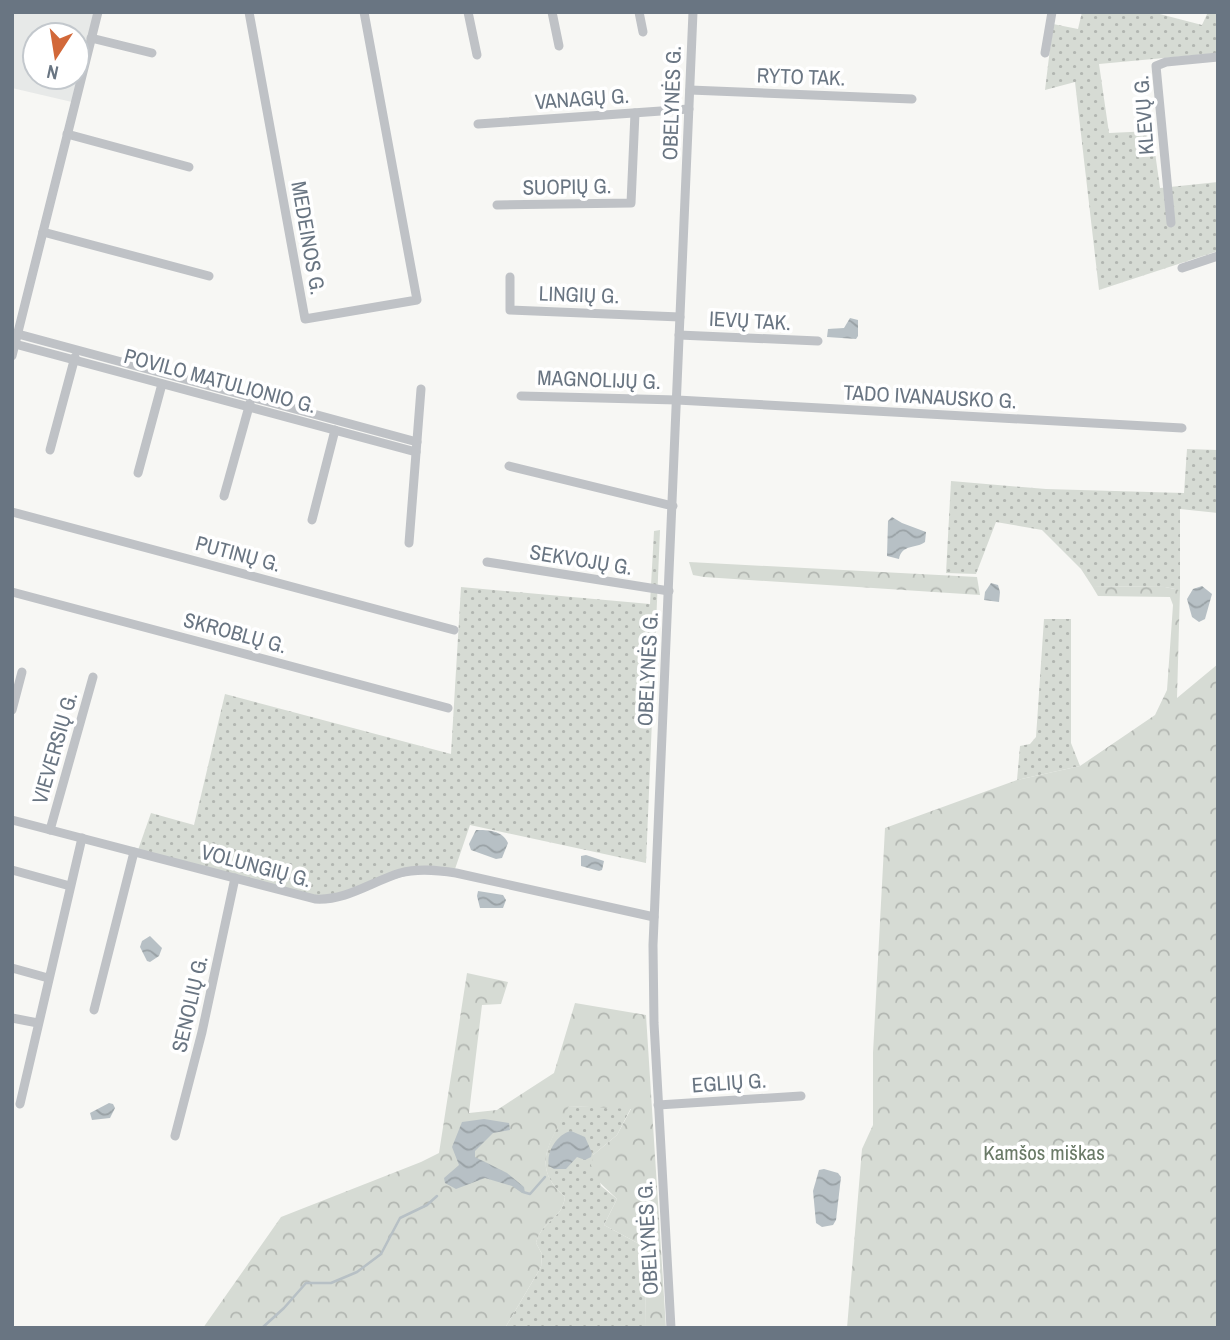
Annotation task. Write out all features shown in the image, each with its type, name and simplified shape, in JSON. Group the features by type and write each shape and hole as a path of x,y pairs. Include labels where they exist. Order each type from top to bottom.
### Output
{"street":[{"path":"98,12 91,38 152,54"},
{"name":"MEDEINOS G.","path":"249,12 305,319 417,300 364,12"},
{"path":"468,12 477,55"},
{"path":"552,12 559,46"},
{"path":"639,12 643,32"},
{"name":"OBELYNĖS G.","path":"671,1328 658,1105 653,983 654,917 693,12"},
{"path":"1045,53 1052,12"},
{"name":"KLEVŲ G.","path":"1171,223 1156,66 1166,62 1218,57"},
{"name":"RYTO TAK.","path":"690,90 912,99"},
{"path":"12,356 78,91"},
{"name":"VANAGŲ G.","path":"478,124 689,109"},
{"name":"SUOPIŲ G.","path":"498,205 631,203 635,113"},
{"path":"67,134 189,167"},
{"path":"43,232 209,276"},
{"path":"1182,268 1218,256"},
{"name":"LINGIŲ G.","path":"510,277 510,310 680,317"},
{"name":"IEVŲ TAK.","path":"679,335 818,341"},
{"name":"POVILO MATULIONIO G.","path":"16,339 416,447"},
{"path":"50,450 76,355"},
{"name":"POVILO MATULIONIO G.","path":"76,355 162,384 251,402 335,430 416,447"},
{"path":"138,473 162,384"},
{"path":"409,543 421,389"},
{"name":"MAGNOLIJŲ G.","path":"521,396 677,400"},
{"name":"TADO IVANAUSKO G.","path":"677,400 1182,428"},
{"path":"224,496 251,402"},
{"path":"312,520 335,430"},
{"path":"509,466 673,506"},
{"name":"PUTINŲ G.","path":"12,512 454,630"},
{"name":"SEKVOJŲ G.","path":"487,562 669,591"},
{"name":"SKROBLŲ G.","path":"12,592 448,708"},
{"path":"12,710 22,672"},
{"name":"VIEVERSIŲ G.","path":"50,830 93,677"},
{"name":"VOLUNGIŲ G.","path":"12,820 301,897 326,900 350,894 402,873 440,870 654,917"},
{"path":"20,1104 82,838"},
{"path":"94,1010 134,852"},
{"path":"12,870 70,886"},
{"name":"SENOLIŲ G.","path":"175,1136 202,1032 236,878"},
{"path":"12,968 48,978"},
{"path":"12,1018 38,1023"},
{"name":"EGLIŲ G.","path":"658,1105 801,1096"}],"shaded area":[{"path":"12,12 94,12 91,24 91,21 21,21 21,90 12,88"},
{"path":"25,91 75,91 72,102"}],"green space":[{"path":"1082,12 1152,12 1202,25 1208,12 1218,12 1218,53 1099,64 1109,133 1152,131 1160,188 1218,182 1218,251 1099,290 1075,82 1045,90 1053,24 1078,29"},
{"path":"1187,449 1218,450 1218,513 1180,509 1180,590 1165,587 1092,586 1081,569 1042,530 996,522 976,574 946,573 951,481 1046,489 1184,493"},
{"path":"660,530 646,863 470,825 455,869 438,867 337,895 318,896 138,850 151,813 194,825 225,694 451,754 461,587 650,604 654,531"},
{"path":"689,562 977,577 980,595 704,577 693,575"},
{"name":"Kamšos miškas","path":"1092,586 1165,587 1180,590 1177,698 1218,664 1218,1328 847,1328 862,1149 873,1125 873,1053 885,828 1017,780 1080,766 1155,715 1167,690 1173,605 1170,597 1098,596"},
{"path":"1044,619 1071,619 1071,743 1080,766 1017,780 1020,746 1030,744 1036,737"},
{"path":"467,973 508,982 501,1004 482,1005 469,1113 497,1110 554,1073 575,1003 646,1015 666,1328 646,1328 645,1247 604,1225 617,1199 594,1177 591,1165 593,1155 617,1135 631,1109 569,1106 550,1142 546,1164 554,1186 565,1197 563,1205 539,1235 536,1243 542,1254 541,1267 505,1328 203,1328 281,1217 439,1153"},
{"path":"568,1106 631,1108 617,1135 593,1155 601,1186 617,1199 604,1225 645,1247 646,1328 505,1328 541,1267 542,1254 536,1243 539,1235 563,1205 565,1197 554,1186 546,1164 550,1142"}],"water":[{"path":"850,318 858,320 856,339 827,337 828,329 844,328"},
{"path":"892,517 926,532 925,542 906,549 899,559 887,556 888,521"},
{"path":"991,583 998,585 999,602 984,600 985,592"},
{"path":"1202,586 1212,594 1205,619 1199,622 1192,617 1187,599 1193,589"},
{"path":"476,830 502,835 508,843 502,858 496,859 471,850 469,844"},
{"path":"581,856 604,861 602,870 581,866"},
{"path":"478,891 503,895 506,900 503,908 480,908"},
{"path":"150,936 162,948 159,956 150,962 140,947 142,941"},
{"path":"109,1103 115,1108 110,1118 92,1120 90,1113"},
{"path":"484,1119 509,1123 510,1130 493,1133 475,1151 475,1157 507,1173 524,1187 525,1193 485,1178 456,1189 445,1183 444,1178 459,1165 452,1147 462,1122"},
{"path":"571,1131 585,1137 592,1153 591,1157 585,1160 577,1157 566,1169 554,1169 549,1166 551,1150 561,1136"},
{"path":"819,1170 838,1173 841,1177 836,1220 833,1225 822,1227 816,1223 813,1191"}],"waterway":[{"path":"523,1192 530,1194 545,1177"},
{"path":"262,1328 306,1283 331,1283 357,1272 381,1254 400,1218 427,1205 437,1196"}]}
